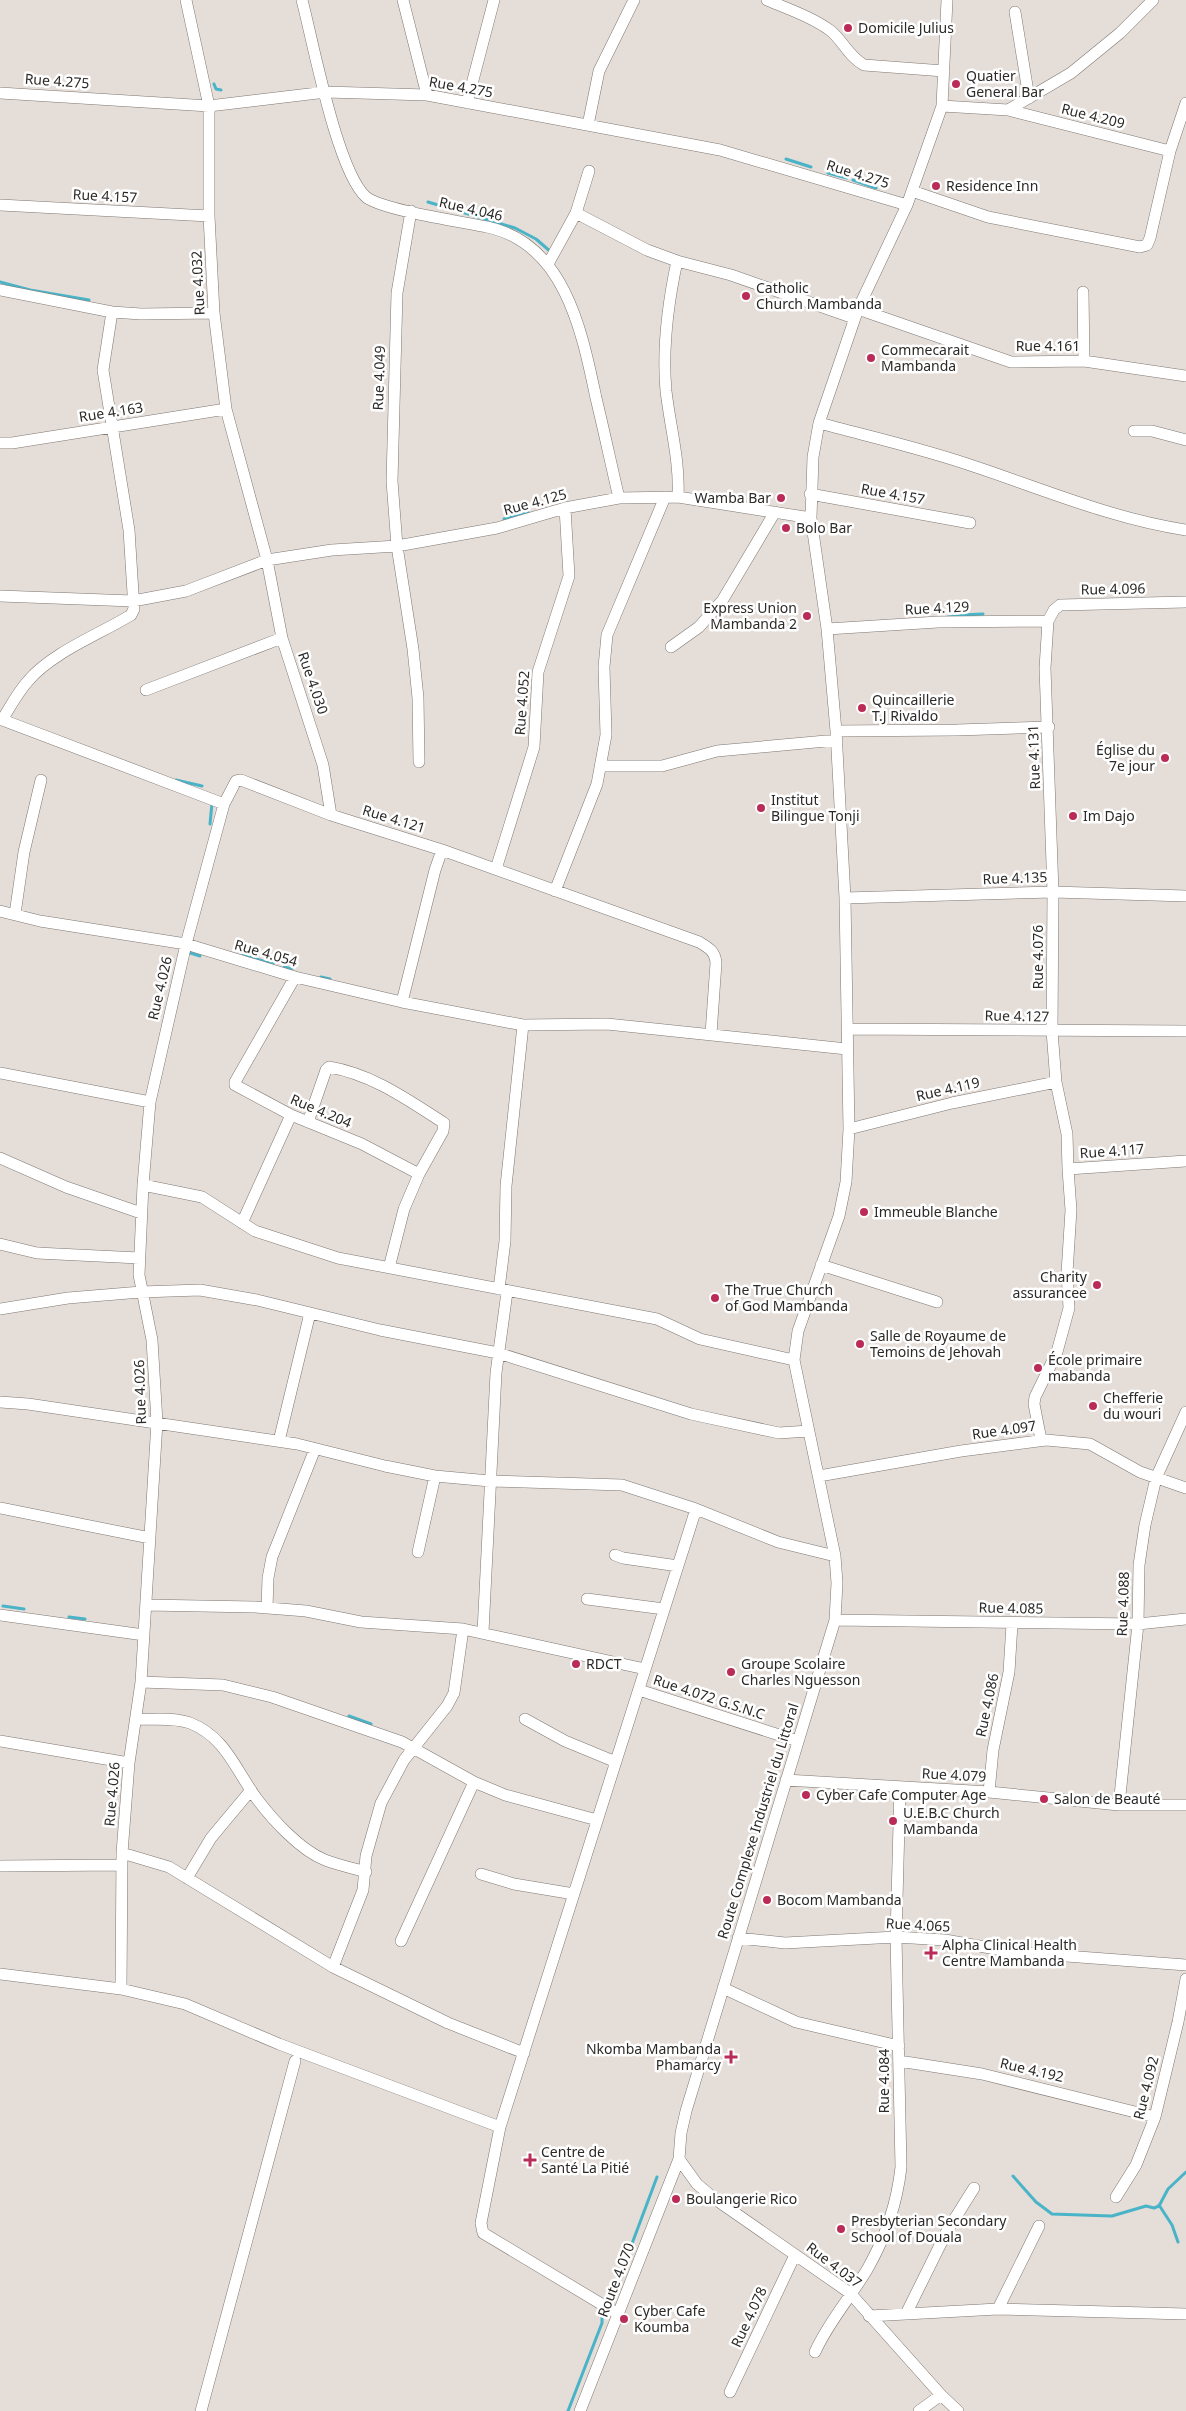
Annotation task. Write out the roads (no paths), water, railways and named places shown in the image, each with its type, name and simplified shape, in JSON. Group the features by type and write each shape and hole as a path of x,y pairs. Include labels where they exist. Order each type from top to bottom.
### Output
{"street":[{"name":"Rue 4.032","path":"186,0 209,106 209,216 214,313 226,409 268,560"},
{"name":"Rue 4.046","path":"302,0 339,146 356,185 367,198 380,204 496,229 512,236 548,264 568,296 584,340 618,498"},
{"path":"403,0 427,95"},
{"path":"468,104 494,0"},
{"path":"588,125 599,71 634,0"},
{"path":"767,0 818,22 832,32 856,61 864,65 944,71"},
{"name":"Route Complexe Industriel du Littoral","path":"679,2159 681,2133 686,2111 835,1620 835,1556 794,1360 798,1331 839,1216 846,1182 849,1129 845,898 836,736 827,629 811,518 810,494 813,457 819,423 856,314 907,204 942,106 947,0"},
{"path":"1008,110 1071,73 1120,33 1153,0"},
{"path":"1015,12 1028,98"},
{"name":"Rue 4.275","path":"0,92 209,106 326,92 427,95 720,150 907,204"},
{"name":"Rue 4.209","path":"942,106 1008,110 1170,151"},
{"path":"912,191 988,217 1140,247 1146,245 1150,238 1170,151 1185,111"},
{"path":"548,264 576,213 589,172"},
{"name":"Rue 4.157","path":"0,206 209,216"},
{"name":"Rue 4.049","path":"411,211 397,293 392,481 397,546 413,649 418,698 419,762"},
{"name":"Rue 4.161","path":"576,213 647,250 676,261 732,275 1011,362 1084,361 1186,376"},
{"path":"676,261 667,308 666,388 671,437 678,461 678,497"},
{"path":"0,290 112,312 142,314 214,313"},
{"path":"1082,292 1084,361"},
{"path":"112,312 103,370 128,530 134,601 132,614 81,642 38,671 27,682 1,719 224,804"},
{"name":"Rue 4.163","path":"0,443 226,409"},
{"path":"819,423 975,466 1103,510 1158,526 1186,530"},
{"path":"1134,431 1152,431 1186,440"},
{"name":"Rue 4.157","path":"810,494 970,523"},
{"path":"555,891 597,784 602,766 606,735 604,667 607,635 665,497"},
{"name":"Rue 4.125","path":"0,596 134,601 186,591 268,560 332,550 397,546 497,528 565,508 618,498 678,497 811,518"},
{"name":"Rue 4.052","path":"496,869 534,747 538,672 569,576 565,508"},
{"path":"671,647 700,627 722,601 775,512"},
{"name":"Rue 4.030","path":"268,560 282,638 323,764 331,815"},
{"name":"Rue 4.096","path":"1048,621 1054,610 1060,605 1186,602"},
{"name":"Rue 4.129","path":"827,629 938,622 1048,621"},
{"name":"Rue 4.131","path":"1048,621 1045,668 1053,892"},
{"path":"146,690 282,638"},
{"path":"602,766 662,766 717,751 836,736 1048,727"},
{"path":"15,914 24,852 41,780"},
{"name":"Rue 4.121","path":"224,804 233,785 236,781 241,780 331,815 442,850 699,942 711,949 715,955 716,963 710,1034"},
{"name":"Rue 4.026","path":"121,1988 122,1853 130,1763 141,1682 157,1422 152,1340 141,1292 139,1258 150,1102 186,944 224,804"},
{"path":"402,1002 435,870 442,850"},
{"name":"Rue 4.135","path":"845,898 1053,892 1186,896"},
{"name":"Rue 4.076","path":"1053,892 1052,1031 1056,1082"},
{"name":"Rue 4.054","path":"0,911 40,921 186,944 295,977 402,1002 523,1025 607,1024 847,1049"},
{"name":"Rue 4.204","path":"295,977 235,1082 237,1088 291,1115 362,1144 419,1174"},
{"path":"483,1632 490,1481 503,1291 506,1186 523,1025"},
{"name":"Rue 4.127","path":"848,1029 1186,1031"},
{"path":"308,1122 326,1070 329,1068 394,1090 444,1123 443,1131 419,1174 404,1209 390,1268"},
{"path":"0,1073 150,1102"},
{"name":"Rue 4.119","path":"849,1129 952,1103 1056,1082"},
{"name":"Rue 4.117","path":"1056,1082 1067,1134 1068,1169 1186,1161"},
{"path":"242,1223 291,1115"},
{"path":"0,1158 66,1187 141,1213"},
{"path":"1041,1440 1034,1404 1035,1397 1057,1352 1070,1299 1067,1273 1070,1235 1068,1169"},
{"path":"143,1185 202,1197 255,1231 338,1258 657,1319 700,1339 794,1360"},
{"path":"0,1244 38,1253 139,1258"},
{"path":"821,1265 937,1302"},
{"path":"0,1309 68,1298 141,1292 200,1290 257,1300 380,1330 498,1353 691,1414 779,1433 808,1431"},
{"path":"279,1441 310,1313"},
{"path":"0,1402 28,1404 157,1422 279,1441 435,1476 490,1481 622,1485 696,1509 778,1542 835,1556"},
{"name":"Rue 4.088","path":"1119,1805 1138,1624 1139,1565 1148,1507 1156,1478 1186,1412"},
{"name":"Rue 4.097","path":"819,1476 961,1451 1041,1440 1090,1444 1140,1472 1186,1488"},
{"path":"267,1608 268,1578 272,1557 315,1449"},
{"path":"418,1552 435,1476"},
{"path":"0,1508 150,1538"},
{"path":"618,2314 483,2233 481,2223 500,2127 696,1509"},
{"path":"615,1555 623,1558 678,1566"},
{"path":"587,1599 664,1609"},
{"path":"146,1605 267,1608 306,1611 361,1622 463,1629 645,1669"},
{"path":"0,1615 144,1635"},
{"name":"Rue 4.085","path":"835,1620 1012,1624 1138,1624 1186,1619"},
{"name":"Rue 4.086","path":"989,1792 993,1750 1009,1672 1012,1624"},
{"path":"333,1967 363,1890 366,1856 381,1804 413,1747 447,1706 454,1693 463,1629"},
{"path":"141,1682 198,1683 247,1690 413,1747 474,1782 505,1795 598,1820"},
{"name":"Rue 4.072 G.S.N.C","path":"639,1690 798,1741"},
{"path":"525,1719 565,1741 616,1762"},
{"path":"136,1720 179,1720 190,1723 207,1733 226,1750 251,1790 275,1821 317,1856 366,1872"},
{"path":"0,1741 130,1763"},
{"name":"Rue 4.079","path":"786,1780 989,1792 1119,1805 1186,1805"},
{"path":"401,1941 474,1782"},
{"name":"Rue 4.084","path":"816,2352 826,2329 867,2269 888,2228 898,2196 901,2167 896,1937 900,1788"},
{"path":"187,1878 212,1838 251,1790"},
{"path":"122,1853 156,1862 187,1878 333,1967 448,2023 524,2053"},
{"path":"0,1866 122,1865"},
{"path":"481,1874 514,1884 574,1894"},
{"name":"Rue 4.065","path":"738,1938 785,1943 832,1942 896,1937 945,1940 1031,1953 1186,1965"},
{"path":"0,1974 121,1988 185,2004 279,2044 500,2127"},
{"name":"Rue 4.092","path":"1116,2198 1136,2165 1155,2117 1182,2022 1186,1979"},
{"path":"723,1988 796,2022 899,2046"},
{"path":"202,2411 295,2061"},
{"name":"Rue 4.192","path":"899,2061 982,2074 1155,2117"},
{"name":"Rue 4.037","path":"679,2159 697,2184 715,2199 850,2293 941,2396 958,2411"},
{"name":"Route 4.070","path":"580,2411 679,2159"},
{"path":"906,2314 947,2231 974,2188"},
{"path":"998,2309 1039,2226"},
{"name":"Rue 4.078","path":"730,2392 795,2255"},
{"path":"869,2316 998,2309 1186,2314"},
{"path":"919,2411 941,2396"}],"waterway":[{"path":"214,84 216,89 221,90"},
{"path":"786,159 811,167"},
{"path":"828,173 847,178"},
{"path":"853,180 876,188"},
{"path":"428,202 515,228 536,239 551,252"},
{"path":"0,282 30,290 89,300"},
{"path":"504,519 528,512"},
{"path":"961,615 983,614"},
{"path":"948,617 959,616"},
{"path":"176,780 202,786"},
{"path":"210,824 212,803"},
{"path":"187,952 200,956"},
{"path":"243,955 273,964"},
{"path":"284,967 292,969"},
{"path":"321,977 330,979"},
{"path":"3,1606 24,1609"},
{"path":"69,1617 85,1619"},
{"path":"349,1716 371,1724"},
{"path":"1112,2216 1146,2206 1154,2208 1159,2206 1168,2189 1186,2172"},
{"path":"1013,2176 1036,2202 1052,2214 1111,2216"},
{"path":"606,2302 612,2297 657,2177"},
{"path":"1159,2205 1172,2225 1178,2242"},
{"path":"568,2411 602,2323 602,2313"}],"place":[{"name":"Domicile Julius","path":"848,28"},
{"name":"Quatier General Bar","path":"956,84"},
{"name":"Residence Inn","path":"936,186"},
{"name":"Catholic Church Mambanda","path":"746,296"},
{"name":"Commecarait Mambanda","path":"871,358"},
{"name":"Wamba Bar","path":"781,498"},
{"name":"Bolo Bar","path":"786,528"},
{"name":"Express Union Mambanda 2","path":"807,616"},
{"name":"Quincaillerie T.J Rivaldo","path":"862,708"},
{"name":"Église du 7e jour","path":"1165,758"},
{"name":"Institut Bilingue Tonji","path":"761,808"},
{"name":"Im Dajo","path":"1073,816"},
{"name":"Immeuble Blanche","path":"864,1212"},
{"name":"Charity assurancee","path":"1097,1285"},
{"name":"The True Church of God Mambanda","path":"715,1298"},
{"name":"Salle de Royaume de Temoins de Jehovah","path":"860,1344"},
{"name":"École primaire mabanda","path":"1038,1368"},
{"name":"Chefferie du wouri","path":"1093,1406"},
{"name":"RDCT","path":"576,1664"},
{"name":"Groupe Scolaire Charles Nguesson","path":"731,1672"},
{"name":"Cyber Cafe Computer Age","path":"806,1795"},
{"name":"Salon de Beauté","path":"1044,1799"},
{"name":"U.E.B.C Church Mambanda","path":"893,1821"},
{"name":"Bocom Mambanda","path":"767,1900"},
{"name":"Alpha Clinical Health Centre Mambanda","path":"931,1953"},
{"name":"Nkomba Mambanda Phamarcy","path":"731,2057"},
{"name":"Centre de Santé La Pitié","path":"530,2160"},
{"name":"Boulangerie Rico","path":"676,2199"},
{"name":"Presbyterian Secondary School of Douala","path":"841,2229"},
{"name":"Cyber Cafe Koumba","path":"624,2319"}]}
